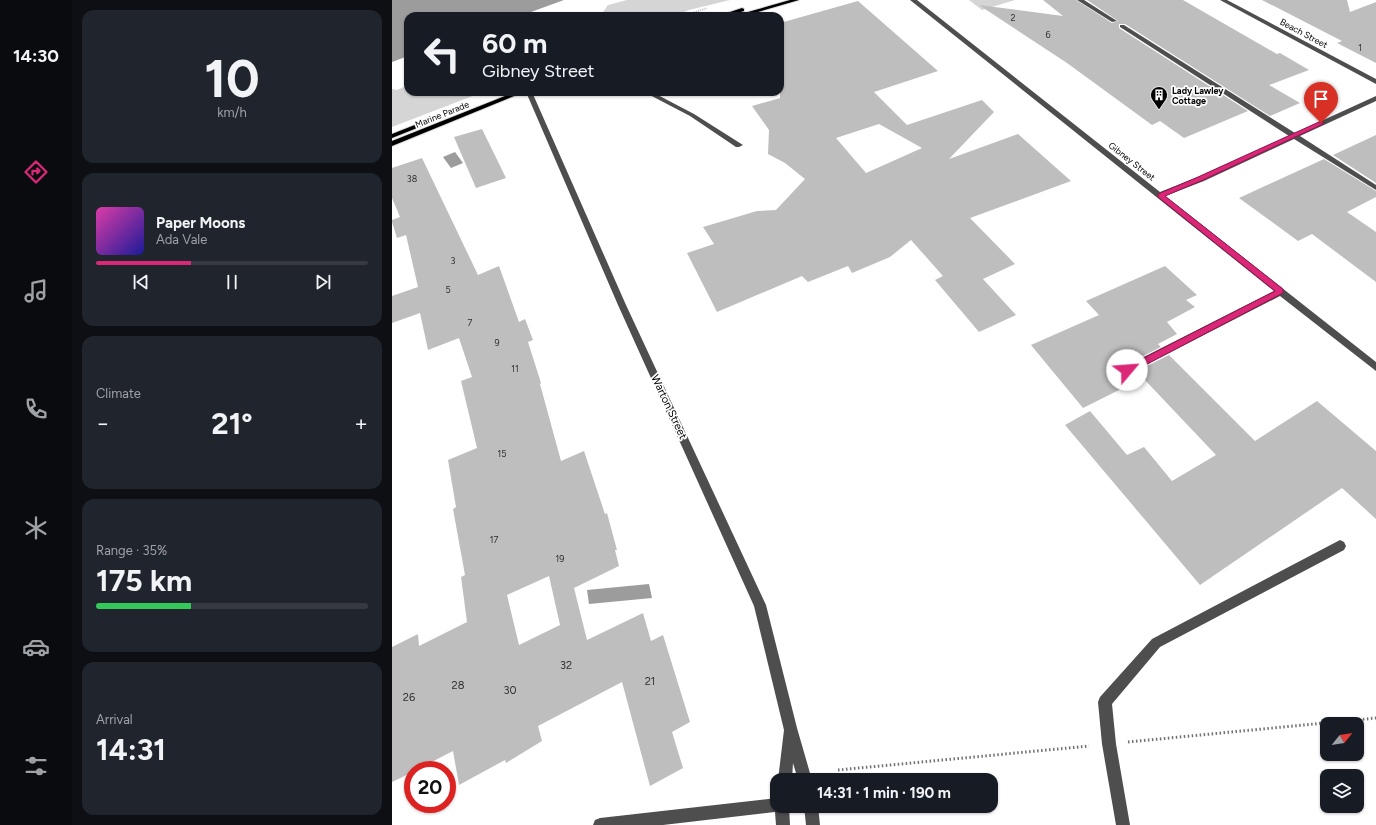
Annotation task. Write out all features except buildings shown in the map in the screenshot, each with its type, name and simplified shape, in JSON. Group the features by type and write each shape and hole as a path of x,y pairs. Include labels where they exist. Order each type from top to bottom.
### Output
{"main road":[{"path":"735,12 777,0"},
{"path":"752,12 796,0"},
{"name":"Marine Parade","path":"392,136 495,96"},
{"name":"Marine Parade","path":"392,144 511,96"}],"street":[{"name":"Gibney Street","path":"913,0 1376,367"},
{"path":"1080,0 1114,21"},
{"name":"Beach Street","path":"1223,0 1376,82"},
{"path":"1122,26 1376,188"},
{"name":"Warton Street","path":"531,96 622,305 760,605 790,728 803,773"},
{"path":"655,96 692,115 739,145"},
{"path":"1160,196 1201,179 1376,98"},
{"path":"1127,370 1281,291"},
{"path":"1123,825 1109,744 1105,702 1156,643 1340,546"},
{"name":"Warton Street","path":"786,773 790,728"},
{"path":"600,825 770,806"},
{"path":"782,813 783,825"},
{"path":"812,813 813,825"}],"shaded area":[{"path":"392,0 564,0 531,12 404,12 404,58 392,62"},
{"path":"627,0 730,0 684,12 603,12 608,5"},
{"path":"969,0 1015,0 982,10"},
{"path":"404,87 404,96 473,96 392,127 392,89 397,90"},
{"path":"455,152 463,163 451,168 443,157"},
{"path":"649,584 652,598 589,604 587,590"}],"place":[{"name":"Lady Lawley Cottage","path":"1159,110"}],"route":[{"path":"1127,370 1281,291 1160,196 1201,179 1321,123"}]}
